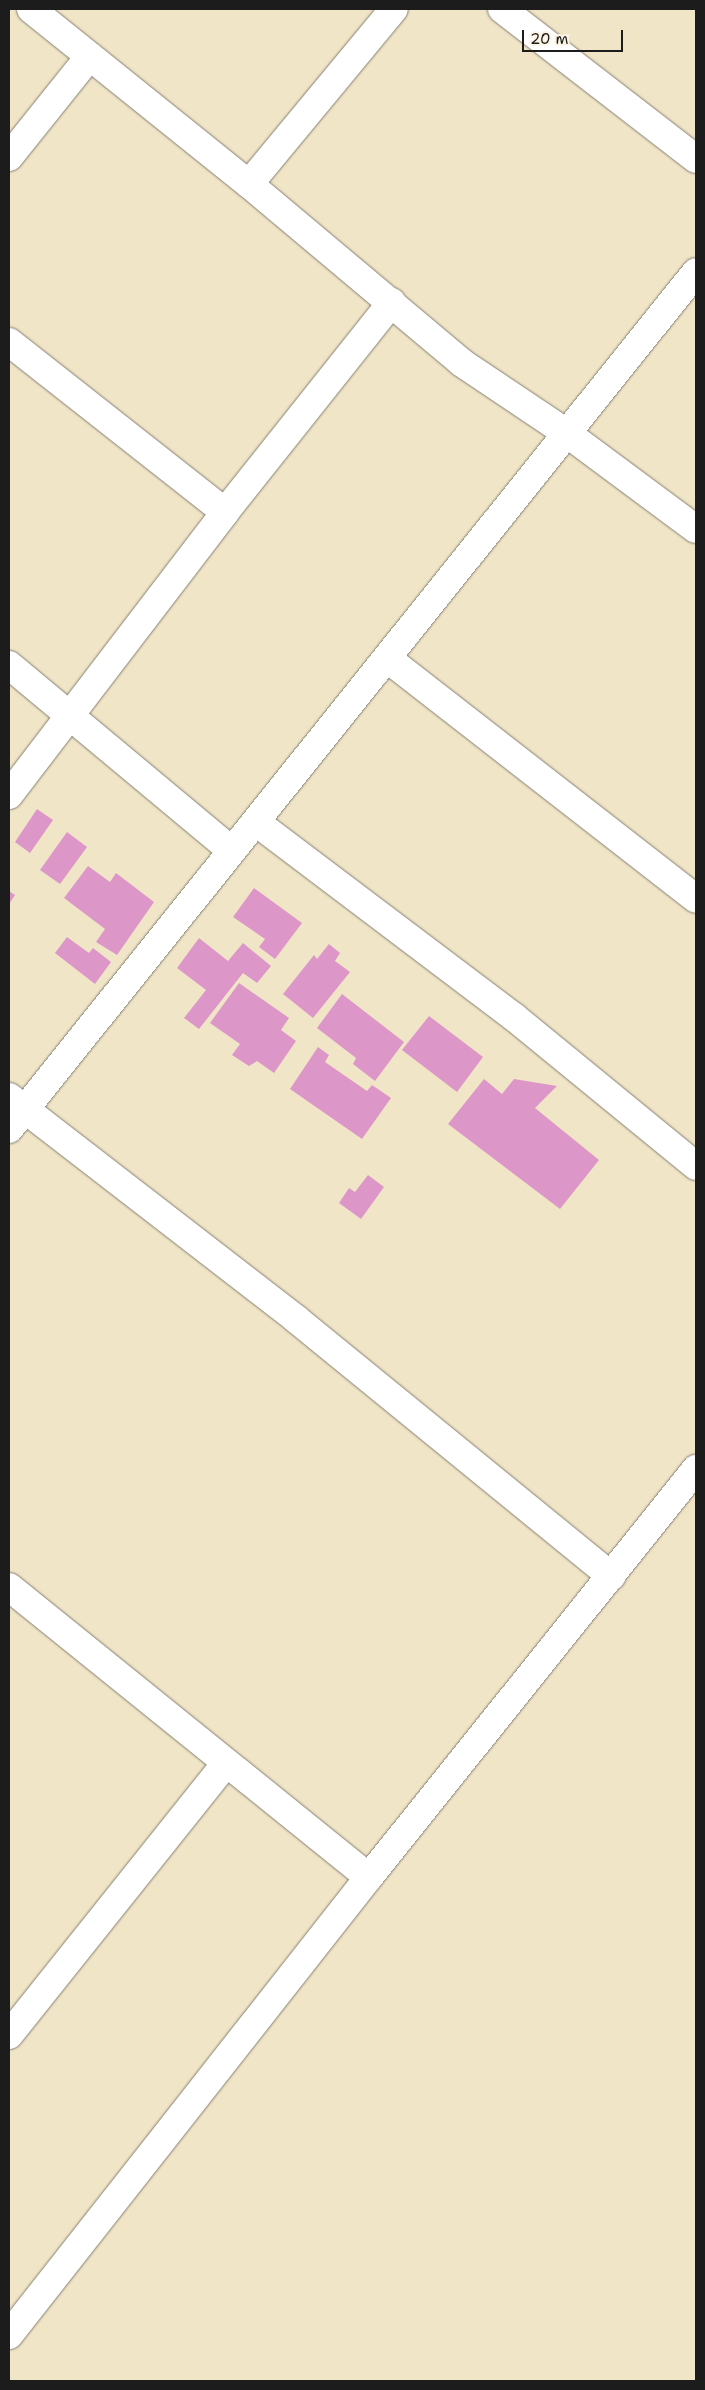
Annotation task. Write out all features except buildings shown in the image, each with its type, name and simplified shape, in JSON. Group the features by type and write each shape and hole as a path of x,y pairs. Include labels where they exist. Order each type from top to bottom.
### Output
{"street":[{"path":"31,9 249,184 392,302 462,363 568,434 696,529"},
{"path":"249,184 394,9"},
{"path":"502,9 696,159"},
{"path":"9,157 90,56"},
{"path":"611,1576 296,1319 14,1112 256,822 696,272"},
{"path":"9,795 225,512 392,302"},
{"path":"9,342 225,512"},
{"path":"388,659 696,900"},
{"path":"9,666 232,851"},
{"path":"256,822 514,1017 696,1166"},
{"path":"9,2335 369,1877 696,1469"},
{"path":"11,1593 369,1877"},
{"path":"9,2035 226,1763"}]}
